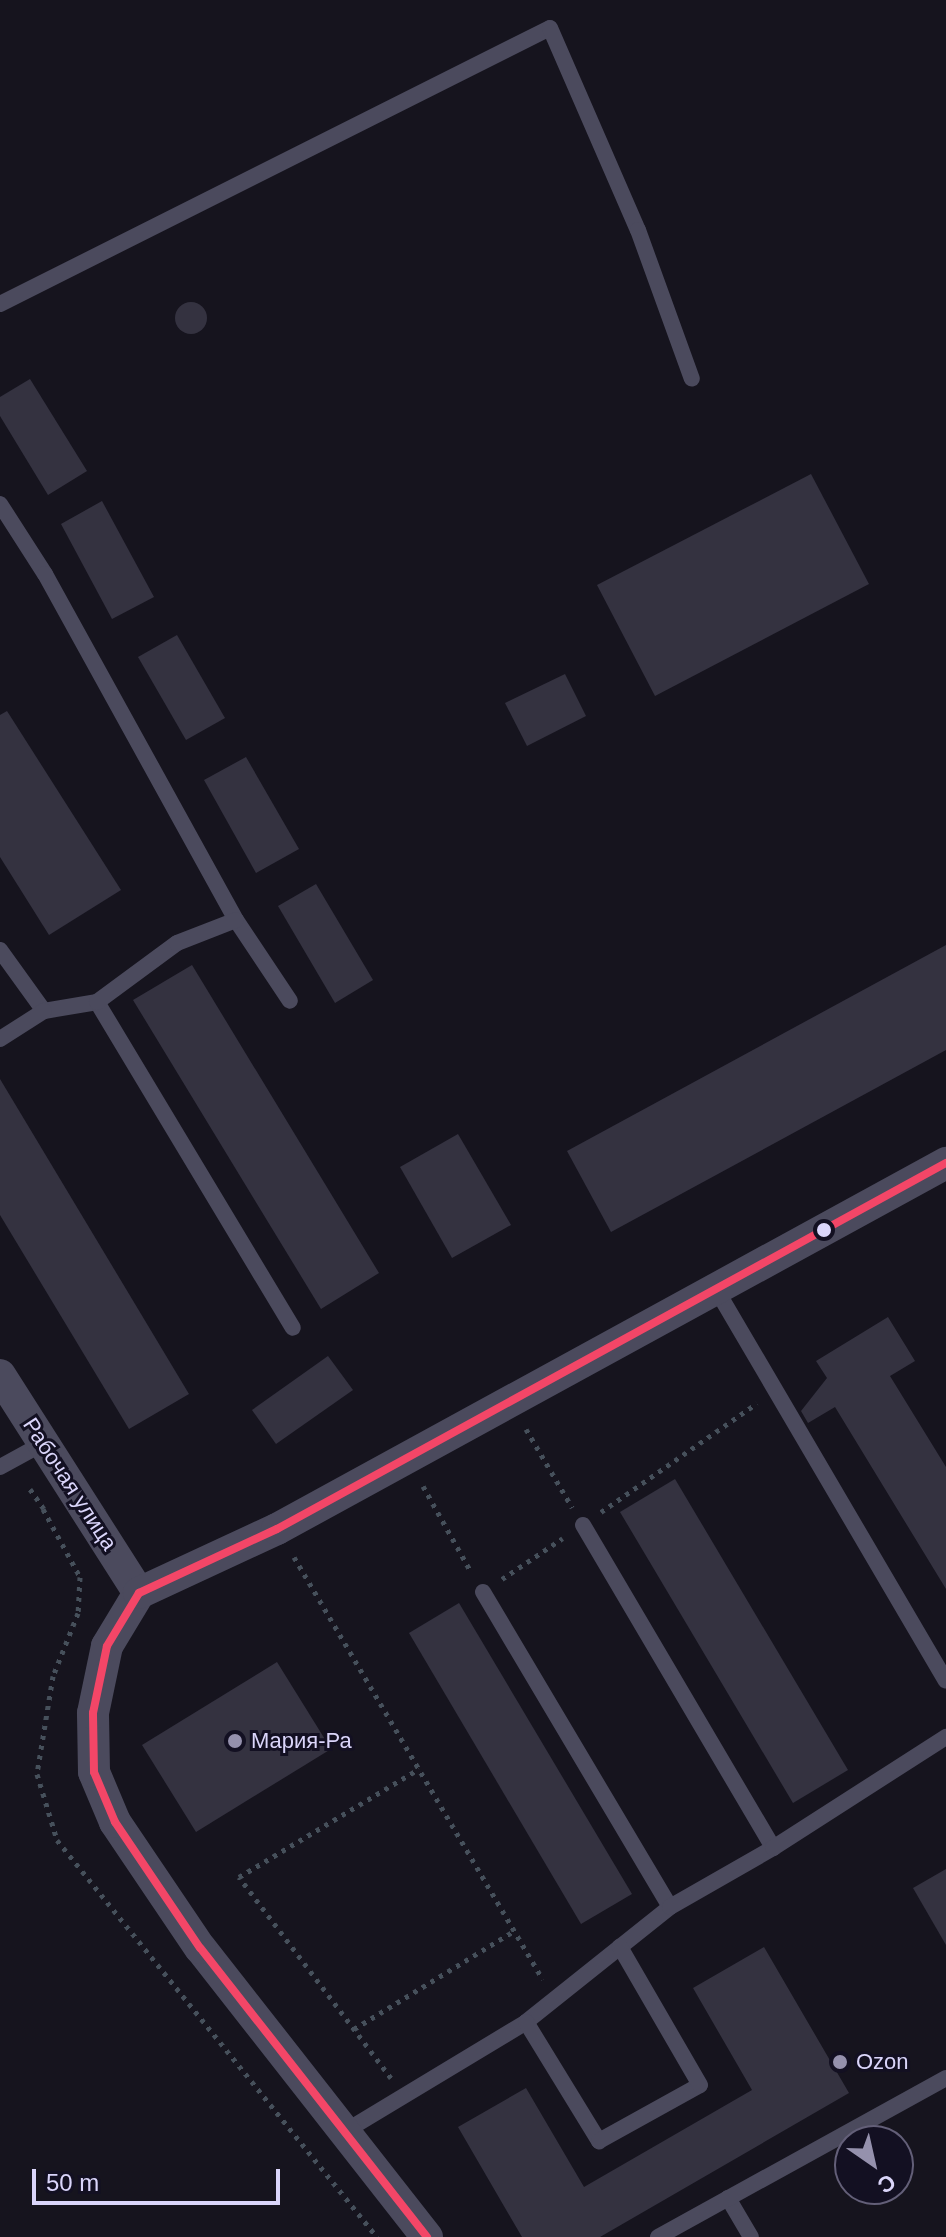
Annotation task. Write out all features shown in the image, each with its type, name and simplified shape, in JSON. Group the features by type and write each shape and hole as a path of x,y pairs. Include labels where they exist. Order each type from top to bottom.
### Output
{"street":[{"path":"427,2237 200,1948 115,1822 94,1772 93,1713 107,1646 139,1593 277,1529 946,1163"},
{"name":"Рабочая улица","path":"0,1375 139,1593"}],"lane":[{"path":"0,304 550,28 638,230 692,379"},
{"path":"0,504 45,574 236,920 290,1001"},
{"path":"0,1039 44,1011 97,1002 177,943 236,920"},
{"path":"0,950 44,1011"},
{"path":"97,1002 293,1328"},
{"path":"716,1289 946,1681"},
{"path":"0,1467 44,1443"},
{"path":"583,1525 773,1848"},
{"path":"483,1592 670,1907"},
{"path":"344,2132 526,2022 670,1907 773,1848 946,1737"},
{"path":"526,2022 599,2141 700,2085 620,1947"},
{"path":"658,2237 946,2078"},
{"path":"728,2198 751,2237"}],"path":[{"path":"511,1403 583,1525"},
{"path":"277,1529 555,1999"},
{"path":"404,2096 239,1877 419,1769"},
{"path":"354,2029 514,1931"}],"building":[{"path":"191,302 202,307 207,318 202,329 191,334 180,329 175,318 180,307"},
{"path":"30,379 87,471 48,495 0,416 0,397"},
{"path":"811,474 869,584 655,696 597,585"},
{"path":"102,501 154,597 112,619 61,524"},
{"path":"177,635 225,718 186,740 138,657"},
{"path":"565,674 586,716 527,746 505,703"},
{"path":"7,711 121,890 49,935 0,857 0,715"},
{"path":"246,757 299,849 256,873 204,780"},
{"path":"316,884 373,980 335,1003 278,906"},
{"path":"946,945 946,1050 611,1232 567,1151"},
{"path":"192,965 379,1273 321,1309 133,1000"},
{"path":"0,1079 189,1394 129,1429 0,1215"},
{"path":"458,1134 511,1225 452,1258 400,1167"},
{"path":"888,1317 915,1361 890,1376 946,1467 946,1589 835,1407 808,1423 801,1411 827,1378 816,1361"},
{"path":"328,1356 353,1390 276,1444 252,1410"},
{"path":"675,1479 848,1770 793,1803 620,1512"},
{"path":"459,1603 632,1894 581,1924 409,1633"},
{"path":"277,1662 331,1749 196,1832 142,1745"},
{"path":"946,1869 946,1945 913,1888"},
{"path":"764,1947 849,2093 600,2237 522,2237 458,2127 526,2088 584,2187 752,2090 693,1988"}],"transit line":[{"path":"427,2237 200,1948 115,1822 94,1772 93,1713 107,1646 139,1593 277,1529 946,1163"}],"place":[{"name":"Мария-Ра","path":"235,1741"},
{"name":"Ozon","path":"840,2062"}]}
